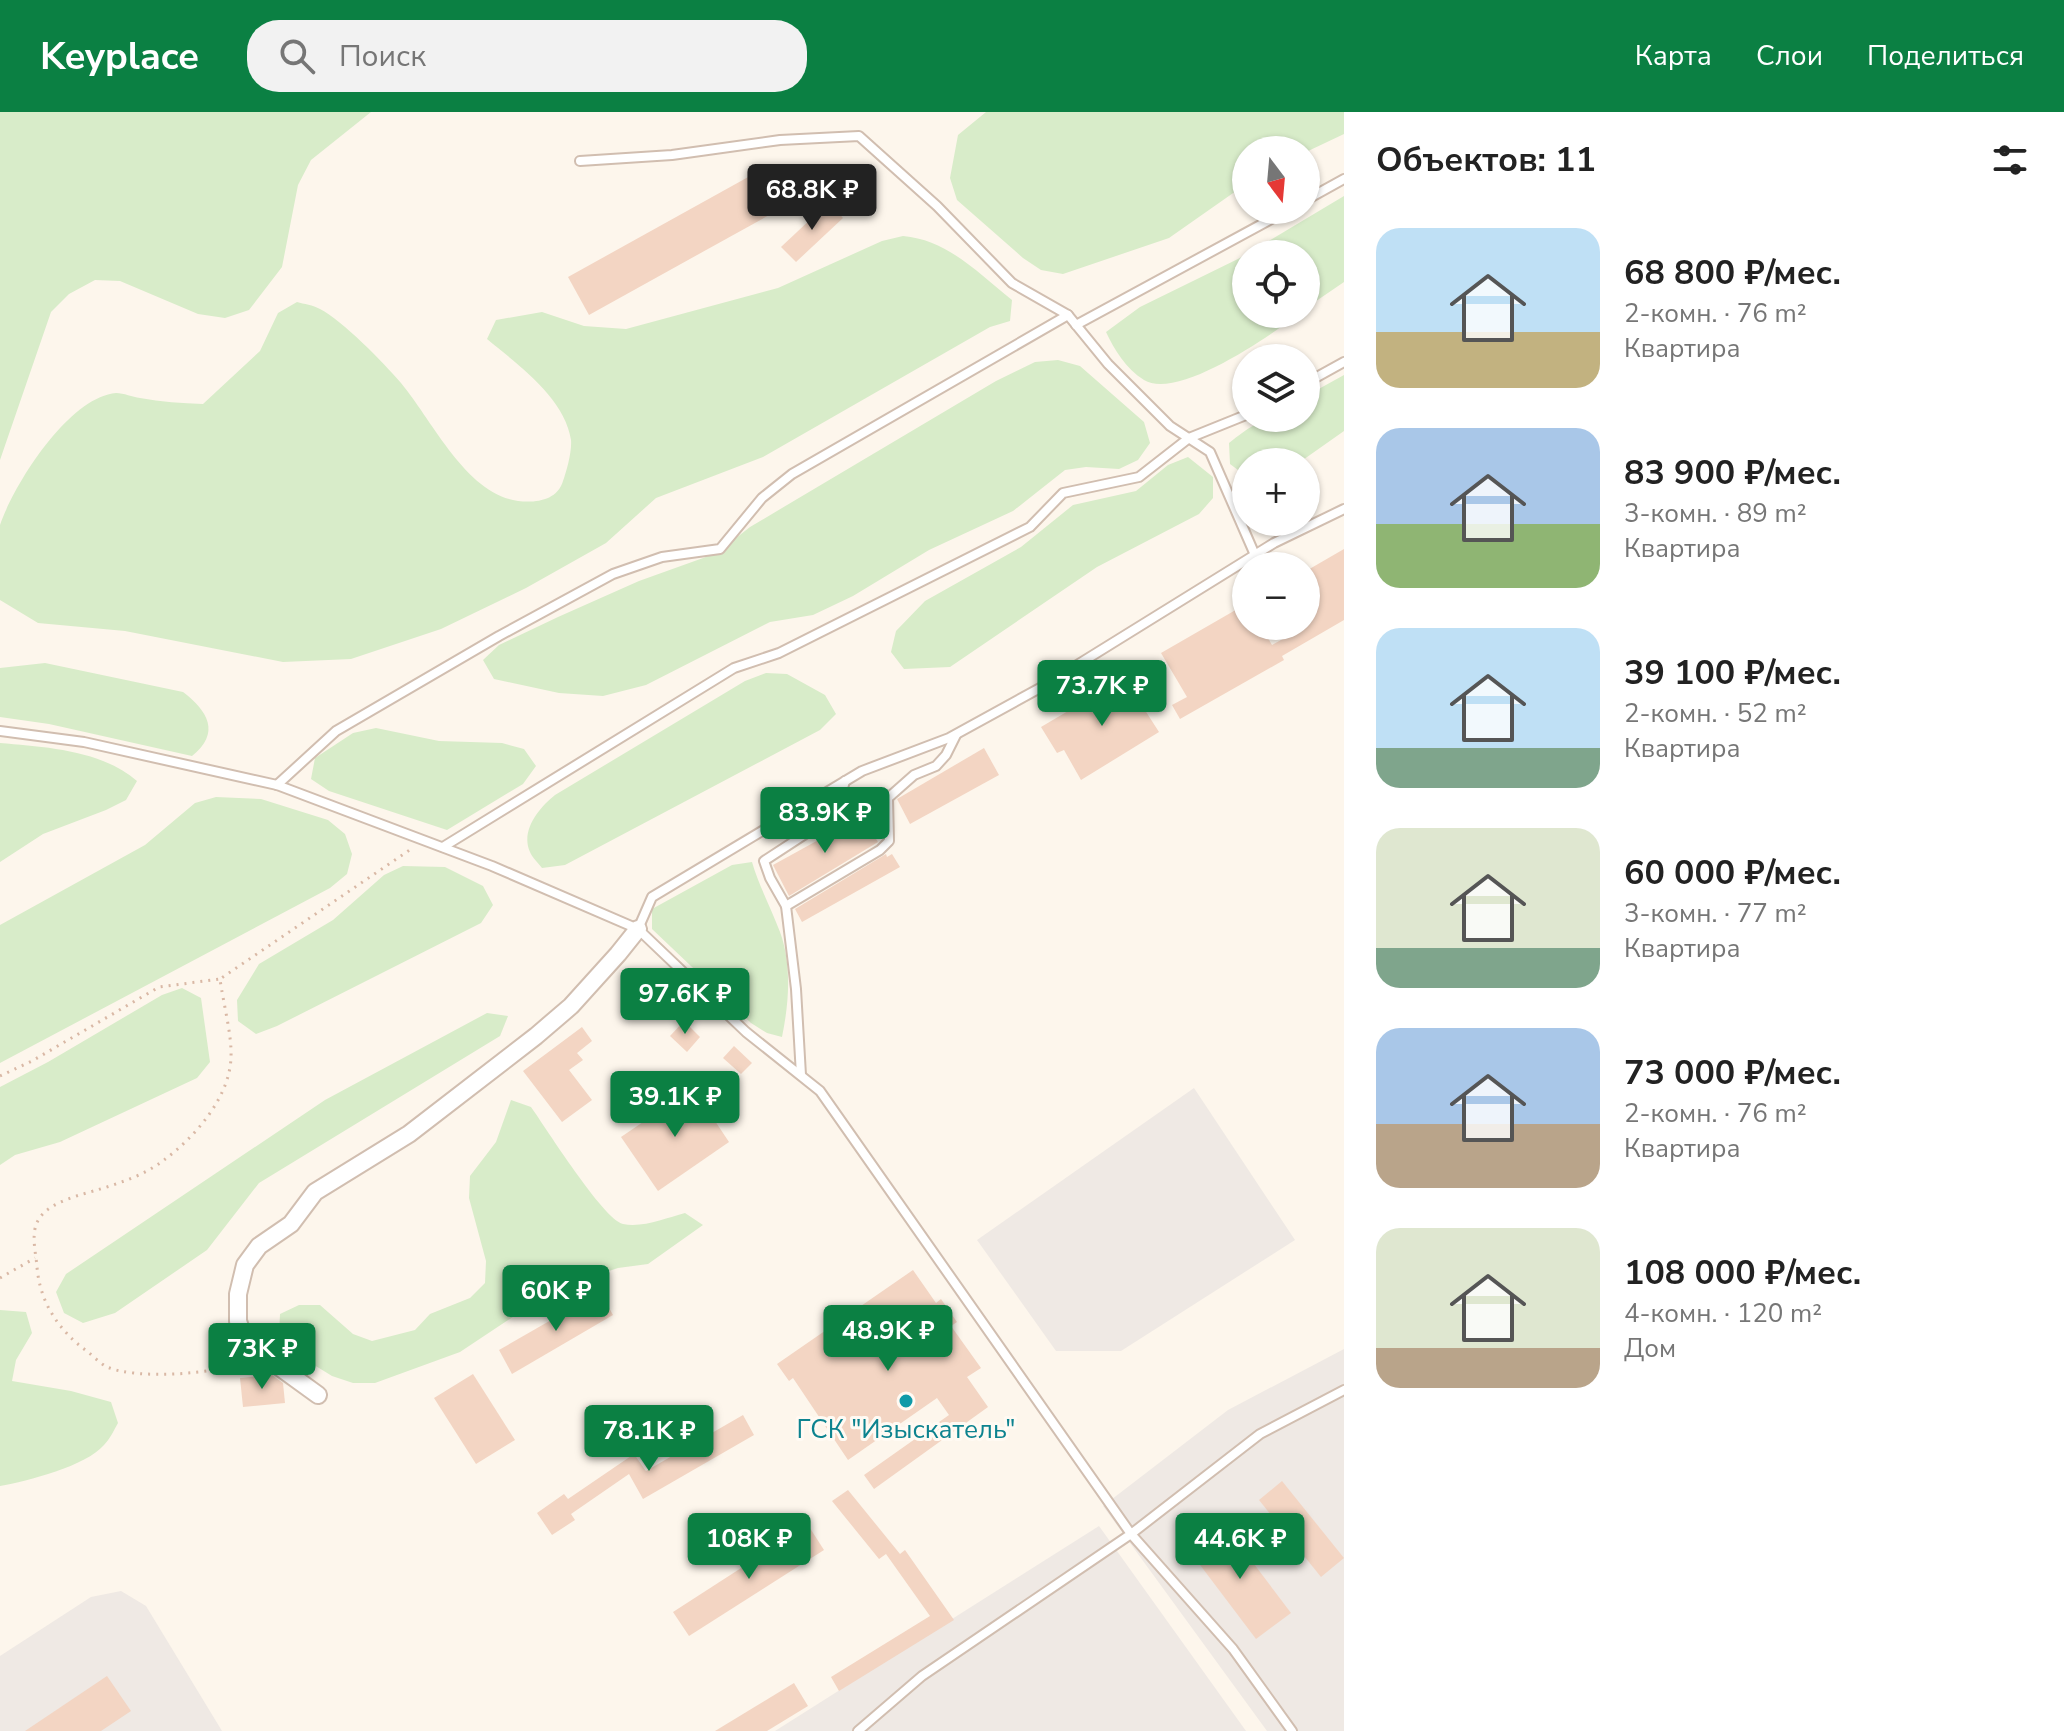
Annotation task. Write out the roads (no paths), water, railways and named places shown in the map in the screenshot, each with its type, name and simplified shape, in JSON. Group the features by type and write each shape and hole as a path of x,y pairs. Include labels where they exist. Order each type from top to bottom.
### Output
{"street":[{"path":"318,1395 245,1342 238,1321 238,1294 245,1265 259,1246 291,1224 315,1192 409,1134 536,1036 571,1006 638,929"}],"lane":[{"path":"580,161 672,155 780,140 859,136 937,206 1012,283 1068,315 1108,364 1170,426 1210,452 1254,552"},
{"path":"1320,192 1344,179"},
{"path":"1076,325 1262,224"},
{"path":"277,785 336,731 613,574 662,557 720,549 762,498 792,474 1068,315"},
{"path":"1320,375 1344,362"},
{"path":"443,847 734,668 779,653 1030,527 1063,493 1139,477 1189,438 1232,421"},
{"path":"1261,552 1344,509"},
{"path":"638,929 652,897 862,771 957,733 1040,688 1232,569"},
{"path":"0,731 84,742 277,785 443,847 638,929 746,1032 820,1091 1131,1534 1233,1649 1292,1731"},
{"path":"786,906 862,863 889,841 888,798 914,775 936,766 946,755 957,733"},
{"path":"801,1075 796,989 786,906 764,861 836,814 845,781"},
{"path":"858,1731 922,1676 1131,1534 1260,1434 1344,1390"}],"place":[{"name":"ГСК \"Изыскатель\"","path":"906,1401"}]}
